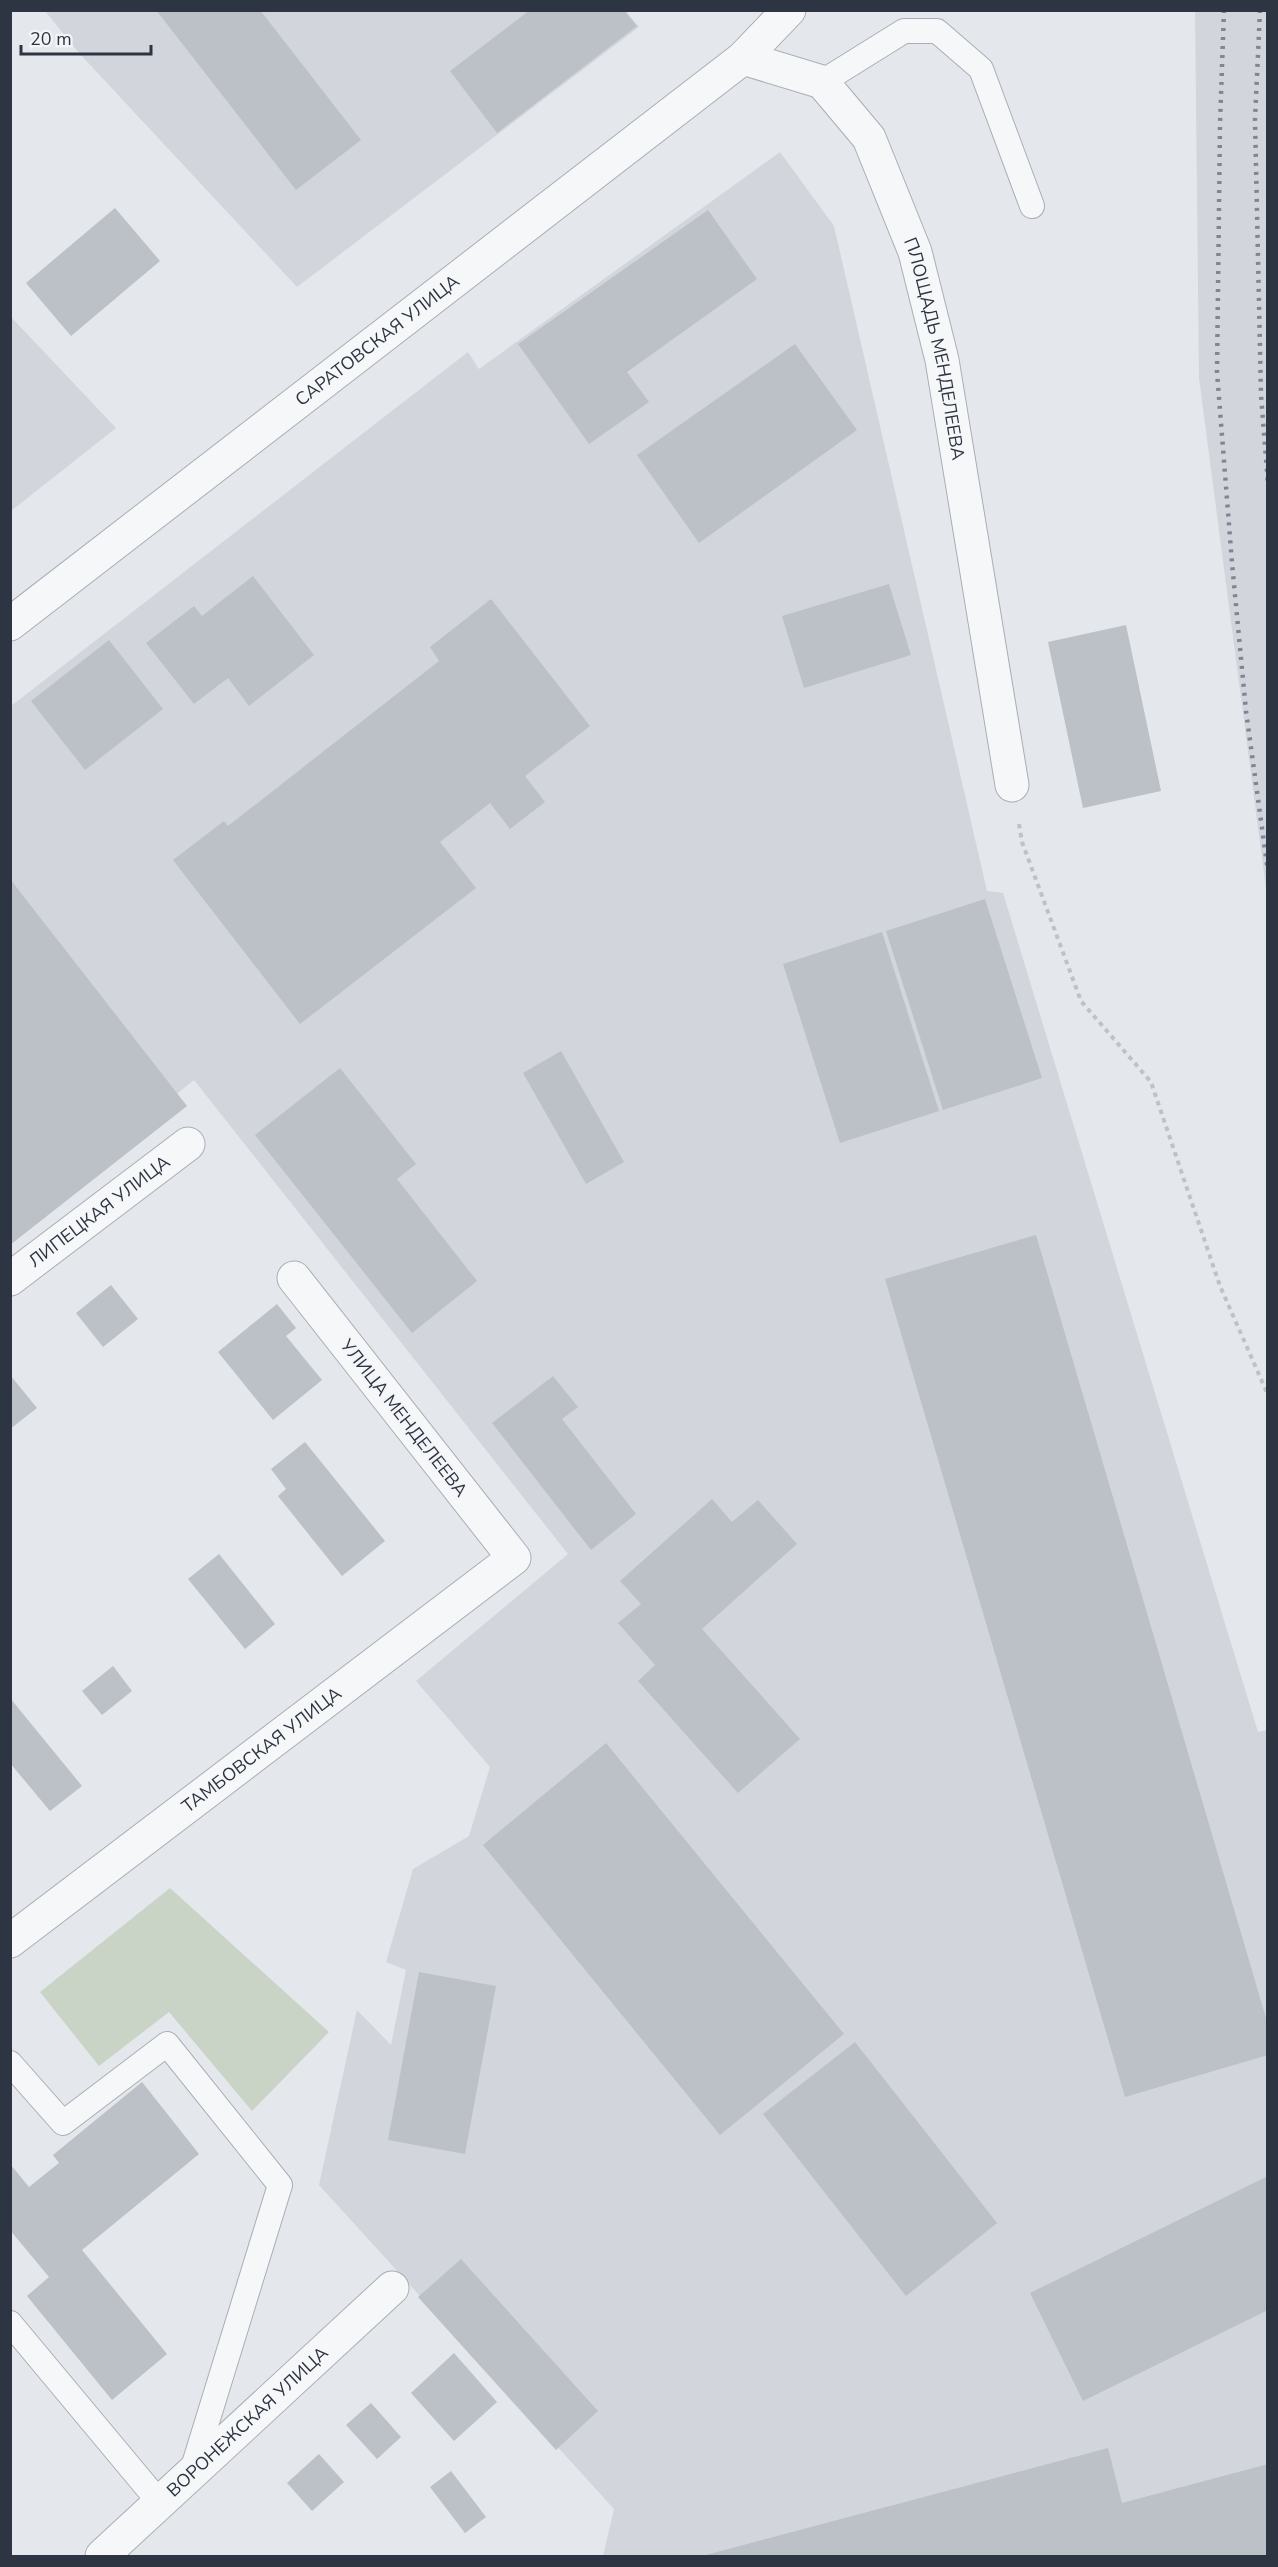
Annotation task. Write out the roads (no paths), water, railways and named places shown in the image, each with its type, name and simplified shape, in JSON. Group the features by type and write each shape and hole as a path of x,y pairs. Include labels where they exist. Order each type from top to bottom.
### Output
{"street":[{"path":"789,10 743,58 822,82"},
{"name":"САРАТОВСКАЯ УЛИЦА","path":"10,624 743,58"},
{"name":"ПЛОЩАДЬ МЕНДЕЛЕЕВА","path":"822,82 869,138 915,252 942,360 1012,784"},
{"name":"ЛИПЕЦКАЯ УЛИЦА","path":"10,1279 188,1144"},
{"name":"УЛИЦА МЕНДЕЛЕЕВА","path":"294,1278 514,1558"},
{"name":"ТАМБОВСКАЯ УЛИЦА","path":"10,1941 514,1558"},
{"name":"ВОРОНЕЖСКАЯ УЛИЦА","path":"102,2556 392,2288"}],"lane":[{"path":"822,82 904,31 937,31 981,69 1032,206"},
{"path":"10,2063 63,2123 167,2044 280,2185 191,2474"},
{"path":"10,2322 160,2503"}],"railway":[{"path":"1224,10 1217,372 1246,711 1268,872"},
{"path":"1260,10 1255,120 1261,395 1268,484"}]}
